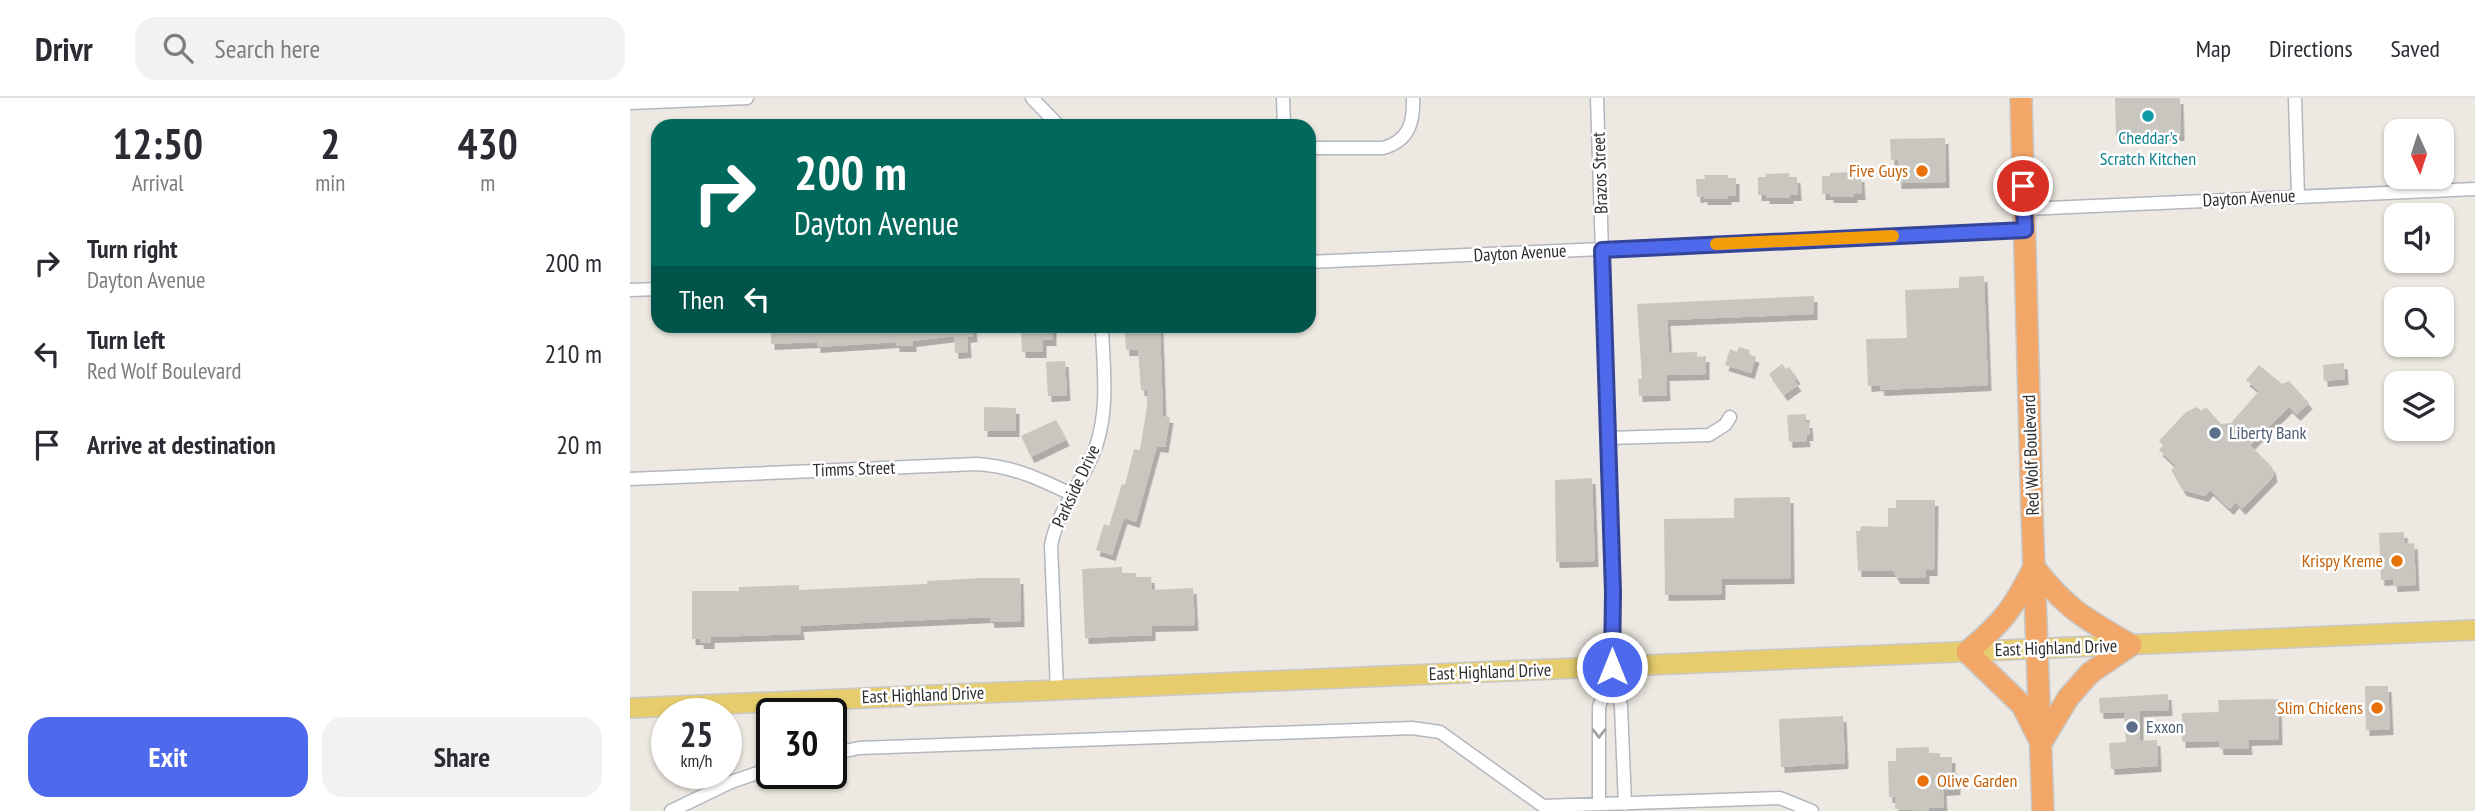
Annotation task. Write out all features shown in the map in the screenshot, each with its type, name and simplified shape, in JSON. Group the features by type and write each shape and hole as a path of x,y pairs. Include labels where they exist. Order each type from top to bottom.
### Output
{"highway":[{"name":"Red Wolf Boulevard","path":"2021,98 2043,811"},
{"path":"2034,567 2064,603 2132,645 2090,673 2068,698 2040,743 2022,705 1966,652 2003,621 2016,603 2034,567"}],"main road":[{"name":"East Highland Drive","path":"630,708 2475,630"}],"street":[{"path":"637,101 747,98"},
{"path":"1032,98 1052,119"},
{"path":"1283,98 1284,119"},
{"path":"1316,148 1391,146 1403,138 1411,126 1413,98"},
{"name":"Brazos Street","path":"1597,98 1613,592 1612,667"},
{"path":"2295,98 2298,196"},
{"name":"Dayton Avenue","path":"1316,262 1602,250 2024,220 2298,196 2475,189"},
{"path":"630,290 651,289"},
{"name":"Parkside Drive","path":"1057,690 1051,545 1055,528 1096,447 1102,426 1104,399 1101,333"},
{"path":"1608,438 1709,435 1725,425 1730,417"},
{"name":"Timms Street","path":"630,479 977,464 997,465 1020,471 1071,494"},
{"path":"1612,667 1621,706 1625,804"},
{"path":"1599,804 1599,707 1612,667"},
{"path":"847,751 869,748 1412,728 1440,732 1543,806 1780,798 1812,811"},
{"path":"671,811 731,782 756,773"}],"building":[{"name":"Cheddar's Scratch Kitchen","path":"2115,98 2180,98 2181,135 2116,136"},
{"name":"Five Guys","path":"1945,138 1946,182 1898,183 1898,160 1891,160 1890,139"},
{"path":"1853,172 1853,176 1861,176 1862,194 1854,194 1854,197 1830,197 1830,194 1822,194 1822,176"},
{"path":"1789,173 1789,177 1797,177 1798,195 1790,195 1790,198 1766,198 1766,195 1758,195 1758,177"},
{"path":"1704,175 1728,175 1728,178 1736,178 1736,196 1728,196 1728,199 1697,197 1696,179 1705,179"},
{"path":"1984,276 1988,385 1881,390 1880,385 1868,386 1866,339 1907,338 1905,290 1959,288 1959,277"},
{"path":"1814,296 1814,314 1667,320 1669,353 1697,352 1697,357 1706,356 1706,374 1666,375 1667,395 1639,396 1638,379 1642,379 1637,304"},
{"path":"771,333 974,333 974,336 967,337 968,352 955,353 954,336 913,341 913,346 896,346 896,342 817,347 817,342 771,344"},
{"path":"1021,333 1053,333 1053,340 1043,340 1043,352 1022,352"},
{"path":"1125,333 1160,333 1163,416 1170,417 1165,447 1157,446 1136,522 1124,518 1112,555 1096,550 1104,524 1109,526 1122,484 1125,485 1134,449 1140,450 1147,406 1147,390 1141,390 1138,350 1126,350"},
{"path":"1739,347 1750,350 1749,354 1756,357 1751,373 1725,365 1730,349 1737,352"},
{"path":"1065,361 1067,395 1048,396 1046,362"},
{"path":"2344,363 2345,379 2324,381 2323,365"},
{"path":"1782,364 1786,369 1789,367 1797,378 1794,380 1798,385 1784,395 1769,374"},
{"name":"Liberty Bank","path":"2259,365 2282,384 2289,381 2309,403 2297,415 2289,407 2250,445 2272,467 2274,476 2242,509 2236,502 2230,509 2210,490 2205,496 2183,490 2171,470 2176,466 2159,450 2163,445 2159,441 2186,412 2197,407 2201,411 2206,407 2221,424 2231,423 2259,391 2246,380"},
{"path":"984,407 1016,408 1016,431 984,431"},
{"path":"1806,414 1810,435 1806,435 1807,441 1789,442 1787,415"},
{"path":"1056,420 1066,440 1031,457 1021,436"},
{"path":"1592,478 1595,561 1556,562 1555,480"},
{"path":"1790,497 1791,578 1722,579 1722,594 1665,595 1664,519 1734,518 1734,498"},
{"path":"1896,500 1935,500 1934,570 1926,570 1926,578 1897,578 1893,571 1858,571 1856,531 1860,531 1861,526 1888,527 1888,508 1896,508"},
{"name":"Krispy Kreme","path":"2404,532 2405,544 2414,543 2416,585 2394,586 2393,579 2381,580 2379,533"},
{"path":"1122,567 1122,573 1151,577 1152,590 1193,588 1195,625 1152,626 1152,635 1085,638 1082,569"},
{"path":"1020,578 1021,621 991,622 990,617 800,626 801,634 711,637 711,643 700,643 700,639 692,639 692,591 739,591 739,587 799,585 799,590 927,584 927,581"},
{"name":"Slim Chickens","path":"2365,686 2388,686 2390,729 2366,730"},
{"path":"2168,694 2169,710 2140,711 2140,741 2157,740 2158,766 2111,769 2109,743 2126,742 2124,712 2100,713 2099,698"},
{"path":"2278,699 2279,739 2248,740 2249,749 2220,749 2219,741 2182,742 2182,713 2219,712 2218,700"},
{"path":"1843,716 1845,763 1781,767 1779,719"},
{"name":"Olive Garden","path":"1929,747 1929,753 1952,757 1952,773 1957,773 1957,789 1943,790 1944,808 1929,808 1929,811 1895,809 1895,797 1889,797 1888,761 1896,761 1896,748"}],"slow traffic":[{"path":"1716,244 1893,236"}],"place":[{"name":"Cheddar's Scratch Kitchen","path":"2148,116"},
{"name":"Five Guys","path":"1922,171"},
{"name":"Liberty Bank","path":"2215,433"},
{"name":"Krispy Kreme","path":"2397,561"},
{"name":"Slim Chickens","path":"2377,708"},
{"name":"Exxon","path":"2132,727"},
{"name":"Olive Garden","path":"1923,781"}],"route":[{"path":"1612,667 1613,592 1602,250 2025,230 2023,186"}]}
